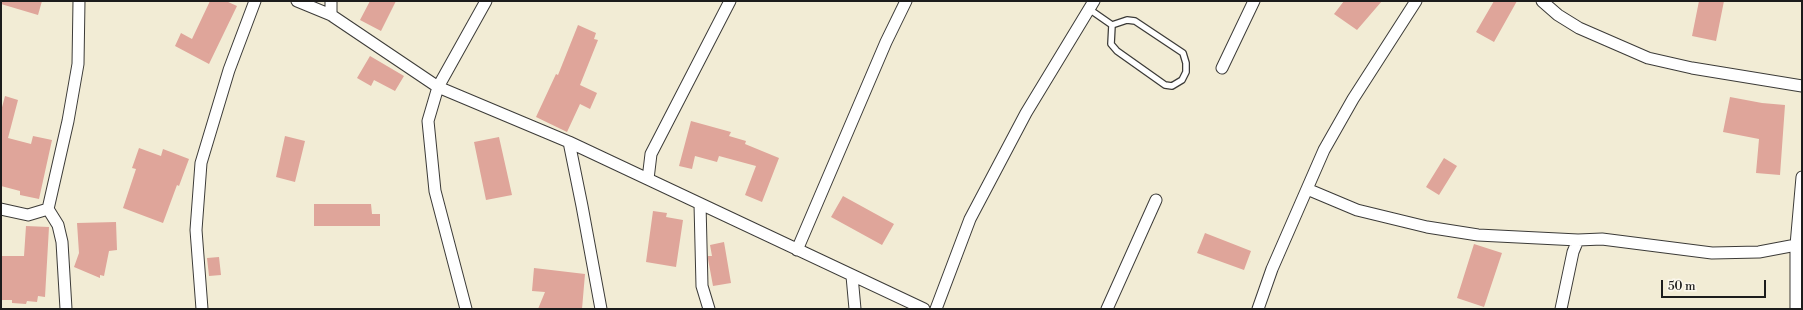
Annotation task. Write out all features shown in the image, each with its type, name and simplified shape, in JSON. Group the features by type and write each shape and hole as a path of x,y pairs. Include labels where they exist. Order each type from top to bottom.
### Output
{"street":[{"path":"66,309 62,242 58,225 48,209 68,121 78,64 79,1"},
{"path":"202,309 196,230 201,163 229,70 255,1"},
{"path":"298,1 330,15 438,87 569,142 924,309"},
{"path":"330,15 331,1"},
{"path":"466,309 435,191 428,121 438,87 486,1"},
{"path":"648,179 651,154 730,1"},
{"path":"797,250 886,42 906,1"},
{"path":"1222,68 1254,1"},
{"path":"1258,309 1272,269 1324,150 1352,99 1416,1"},
{"path":"1542,1 1558,15 1579,28 1648,58 1692,68 1802,86"},
{"path":"1557,1 1558,15"},
{"path":"936,309 970,219 1026,113 1091,5"},
{"path":"569,142 601,309"},
{"path":"1796,309 1796,245 1802,177"},
{"path":"1307,189 1357,210 1427,226 1478,235 1578,240 1602,239 1712,253 1759,252 1796,245"},
{"path":"1107,309 1156,200"},
{"path":"700,204 702,286 709,309"},
{"path":"1,209 28,215 48,209"},
{"path":"1561,309 1573,252 1578,240"},
{"path":"852,276 854,309"}],"lane":[{"path":"1091,5 1112,25"},
{"path":"1127,20 1135,20 1182,53 1186,63 1186,72 1182,80 1172,86 1165,86 1116,52 1111,44 1110,36 1112,25 1127,20"}],"building":[{"path":"2,1 42,1 38,15 1,4"},
{"path":"210,1 226,1 237,6 209,64 175,46 181,33 192,39"},
{"path":"370,1 396,1 381,31 360,20"},
{"path":"1344,1 1382,1 1357,30 1334,14"},
{"path":"1494,1 1517,1 1494,42 1476,32"},
{"path":"1699,1 1724,1 1716,41 1692,36"},
{"path":"578,25 596,33 594,39 598,40 580,85 597,93 590,109 580,104 567,132 536,117 556,74 558,75"},
{"path":"370,56 404,76 395,91 374,80 371,86 357,78"},
{"path":"5,96 18,100 8,138 31,144 33,136 52,140 39,199 20,195 20,191 1,186 1,111"},
{"path":"1730,97 1762,103 1785,105 1780,175 1756,173 1759,139 1723,132"},
{"path":"691,121 731,132 729,136 746,141 745,144 779,158 762,202 745,195 756,166 719,156 717,162 695,156 692,169 679,166"},
{"path":"285,136 305,141 295,182 276,177"},
{"path":"499,137 512,195 486,200 474,142"},
{"path":"139,148 161,156 163,149 189,159 179,186 177,185 163,223 123,208 136,169 132,168"},
{"path":"1444,158 1457,166 1439,195 1426,187"},
{"path":"843,196 894,224 882,245 831,217"},
{"path":"314,204 371,204 372,214 380,214 380,226 314,226"},
{"path":"653,211 667,213 666,217 683,220 676,267 646,262"},
{"path":"116,222 117,250 109,251 104,276 100,275 100,278 74,267 79,253 77,223"},
{"path":"26,226 49,227 45,297 38,296 37,302 27,301 26,304 12,303 12,300 1,300 1,256 24,256"},
{"path":"1205,233 1251,251 1244,270 1197,253"},
{"path":"724,242 731,283 713,286 708,259 708,256 712,256 710,245"},
{"path":"1474,244 1502,253 1484,307 1457,298"},
{"path":"219,257 221,275 209,276 207,258"},
{"path":"534,268 585,274 582,309 538,309 545,292 532,291"}]}
